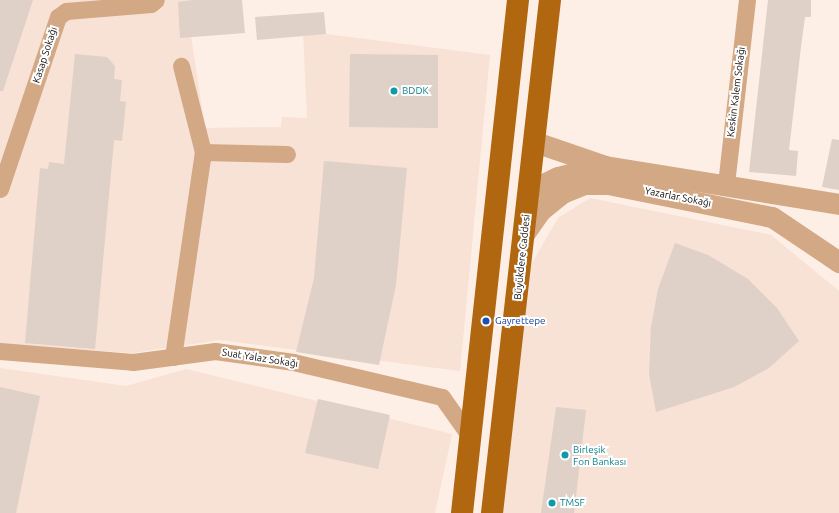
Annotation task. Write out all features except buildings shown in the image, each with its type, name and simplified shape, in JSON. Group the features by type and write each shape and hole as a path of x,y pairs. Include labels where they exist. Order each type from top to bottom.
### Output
{"main road":[{"path":"462,513 497,209 518,0"},
{"name":"Büyükdere Caddesi","path":"492,513 550,0"},
{"path":"497,209 529,191"}],"street":[{"name":"Kasap Sokağı","path":"0,189 58,17 66,11 151,4 156,0"},
{"name":"Keskin Kalem Sokağı","path":"726,184 747,0"},
{"path":"173,357 203,152 181,66"},
{"path":"535,142 605,166"},
{"path":"203,152 287,154"},
{"path":"529,191 558,177 605,166"},
{"name":"Yazarlar Sokağı","path":"605,166 726,184 839,204"},
{"path":"686,199 687,178"},
{"name":"Yazarlar Sokağı","path":"524,234 549,202 584,184 608,184 772,217 839,262"},
{"name":"Suat Yalaz Sokağı","path":"0,351 87,361 134,362 215,351 249,355 426,392 449,403 471,438"}],"shaded area":[{"path":"0,0 193,0 191,36 205,128 281,127 282,117 307,118 303,31 490,55 460,371 220,340 133,353 0,344"},
{"path":"590,198 771,235 839,291 839,513 502,513 532,263 558,218"},
{"path":"0,368 126,386 186,369 452,434 435,513 0,513"}],"place":[{"name":"BDDK","path":"394,91"},
{"name":"Gayrettepe","path":"486,321"},
{"name":"Birleşik Fon Bankası","path":"565,455"},
{"name":"TMSF","path":"552,503"}]}
